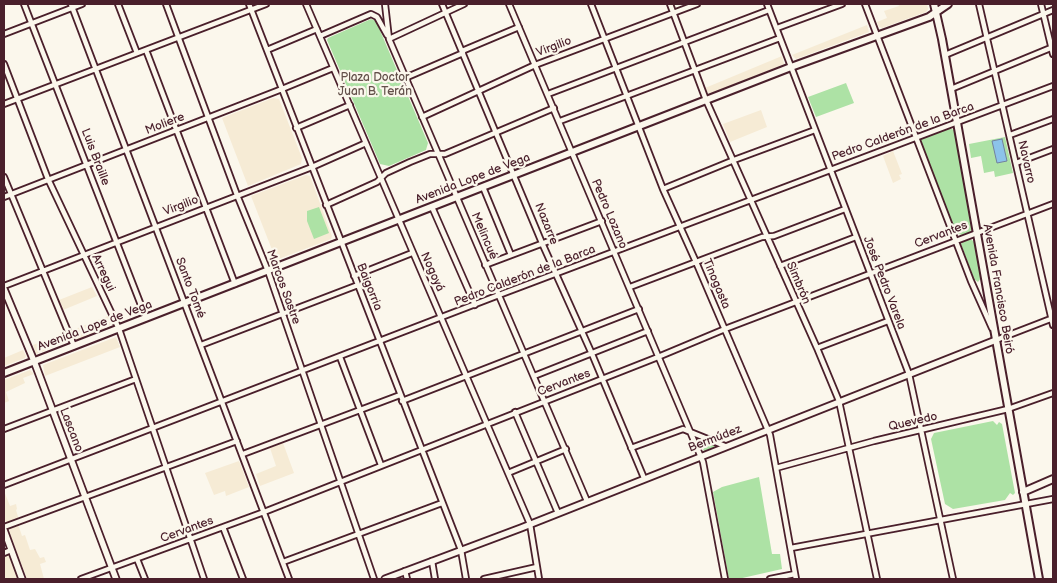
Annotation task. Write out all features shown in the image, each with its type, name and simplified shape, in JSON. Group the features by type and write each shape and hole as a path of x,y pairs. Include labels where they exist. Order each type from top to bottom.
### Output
{"main road":[{"name":"Avenida Francisco Beiró","path":"934,4 1039,579"},
{"name":"Avenida Lope de Vega","path":"4,373 706,100 929,16 948,4"},
{"path":"1023,492 1053,479"}],"street":[{"name":"Luis Braille","path":"24,4 146,318"},
{"path":"4,34 72,6 82,4"},
{"path":"118,4 137,53"},
{"path":"167,5 173,4"},
{"name":"Baigorria","path":"249,4 461,550 466,579"},
{"path":"4,104 266,4"},
{"name":"Nogoyá","path":"306,4 530,524 539,579"},
{"name":"Melincué","path":"385,4 389,39 587,501"},
{"name":"Nazarre","path":"442,4 515,174 542,243 592,354 644,478"},
{"path":"320,36 367,15 375,15 378,17 389,39 464,4"},
{"name":"Pedro Lozano","path":"509,4 700,456 725,579"},
{"name":"Tinogasta","path":"591,4 663,189 768,430 796,576"},
{"name":"Simbrón","path":"670,4 706,100 839,401 877,579"},
{"name":"Virgilio","path":"422,117 535,65 697,4"},
{"name":"José Pedro Varela","path":"767,4 909,374 953,579"},
{"path":"776,28 842,4"},
{"path":"865,4 915,138 995,337"},
{"name":"Navarro","path":"979,4 1053,318 1053,325"},
{"path":"1041,4 1053,54"},
{"name":"Marcos Sastre","path":"167,5 237,195 268,271 374,579"},
{"name":"Santo Tomé","path":"72,6 202,345 289,579"},
{"path":"548,94 769,10"},
{"path":"945,56 1053,10"},
{"path":"406,78 519,27"},
{"path":"267,50 317,29"},
{"path":"560,121 780,38"},
{"path":"951,89 1052,47"},
{"path":"146,50 235,284"},
{"name":"Arregui","path":"4,64 48,179 119,329 204,579"},
{"name":"Moliere","path":"4,197 333,68"},
{"name":"Pedro Calderón de la Barca","path":"4,485 499,295 557,275 1053,86"},
{"path":"296,128 350,105"},
{"path":"326,205 376,182 386,173 410,162 430,154 445,154 554,108"},
{"path":"1010,135 1053,119"},
{"path":"663,189 815,130"},
{"name":"Virgilio","path":"4,288 83,254 312,167 366,143"},
{"path":"1016,163 1053,149"},
{"path":"4,177 74,346"},
{"path":"483,187 511,255"},
{"name":"Cervantes","path":"81,579 264,512 725,329 1053,204"},
{"path":"432,207 475,305"},
{"path":"630,287 762,237 774,236 845,209"},
{"path":"485,265 602,221"},
{"path":"780,266 856,237"},
{"path":"354,276 412,253"},
{"path":"202,345 358,286"},
{"name":"Lascano","path":"4,288 34,361 116,579"},
{"path":"243,454 360,410 466,376 639,309"},
{"name":"Bermúdez","path":"385,579 768,430 909,374 995,337 1053,318"},
{"path":"817,348 888,321"},
{"path":"534,376 648,331"},
{"path":"340,357 381,465"},
{"path":"4,429 136,379"},
{"name":"Quevedo","path":"776,468 848,448 1008,409 1053,393"},
{"path":"515,412 558,513"},
{"path":"631,448 683,429 725,446"},
{"path":"22,579 4,529 237,441"},
{"path":"508,473 566,449"},
{"path":"791,548 1053,499"},
{"path":"283,562 442,503"},
{"path":"223,527 243,579"},
{"path":"4,553 11,550"},
{"path":"137,559 145,579"},
{"path":"432,561 435,579"},
{"path":"484,579 537,567"},
{"path":"405,571 407,579"},
{"path":"770,579 796,576"}],"shaded area":[{"path":"898,4 927,4 928,9 926,12 882,28 879,27 877,22 887,18 884,11 899,6"},
{"path":"867,25 869,32 796,59 792,55"},
{"path":"782,56 784,64 712,94 706,92 705,88"},
{"path":"273,98 279,99 302,158 301,164 248,186 222,118"},
{"path":"761,110 767,127 730,142 723,124"},
{"path":"893,151 902,174 899,175 901,179 893,183 883,156"},
{"path":"306,175 310,176 332,236 331,239 276,260 251,196"},
{"path":"92,287 97,296 63,310 59,300"},
{"path":"108,316 111,323 109,326 79,340 72,337 70,331"},
{"path":"64,333 66,342 36,354 33,345"},
{"path":"116,337 120,347 45,376 43,365"},
{"path":"23,350 25,358 4,366 4,358"},
{"path":"30,370 34,374 23,378 25,383 6,392 9,401 4,403 4,380"},
{"path":"283,443 294,473 260,486 256,474 276,466 270,448"},
{"path":"239,461 249,487 226,496 225,491 214,495 205,473"},
{"path":"4,491 10,506 16,504 19,520 10,523 6,522 4,518"},
{"path":"18,524 22,536 25,535 30,550 35,549 40,558 44,557 46,562 40,564 44,579 27,579 9,532 11,527"},
{"path":"9,554 22,579 4,579 4,556"}],"green space":[{"name":"Plaza Doctor Juan B. Terán","path":"371,19 376,21 428,143 426,150 389,166 380,164 327,40"},
{"path":"846,83 854,103 816,117 808,97"},
{"path":"949,128 954,130 972,228 970,232 962,235 956,233 920,140 923,137"},
{"path":"1005,137 1013,173 995,177 994,171 984,173 981,156 971,158 969,144"},
{"path":"319,207 329,233 314,239 307,221 307,211"},
{"path":"968,239 975,243 981,278 978,282 974,279 961,244"},
{"path":"993,421 997,425 999,422 1002,424 1015,493 1013,495 1010,493 1005,500 953,509 945,504 931,439 934,433"},
{"path":"696,434 719,446 704,451"},
{"path":"759,477 772,554 780,554 782,569 738,579 729,579 713,492 722,487"}],"water":[{"path":"1002,139 1007,161 997,163 992,141"}]}
